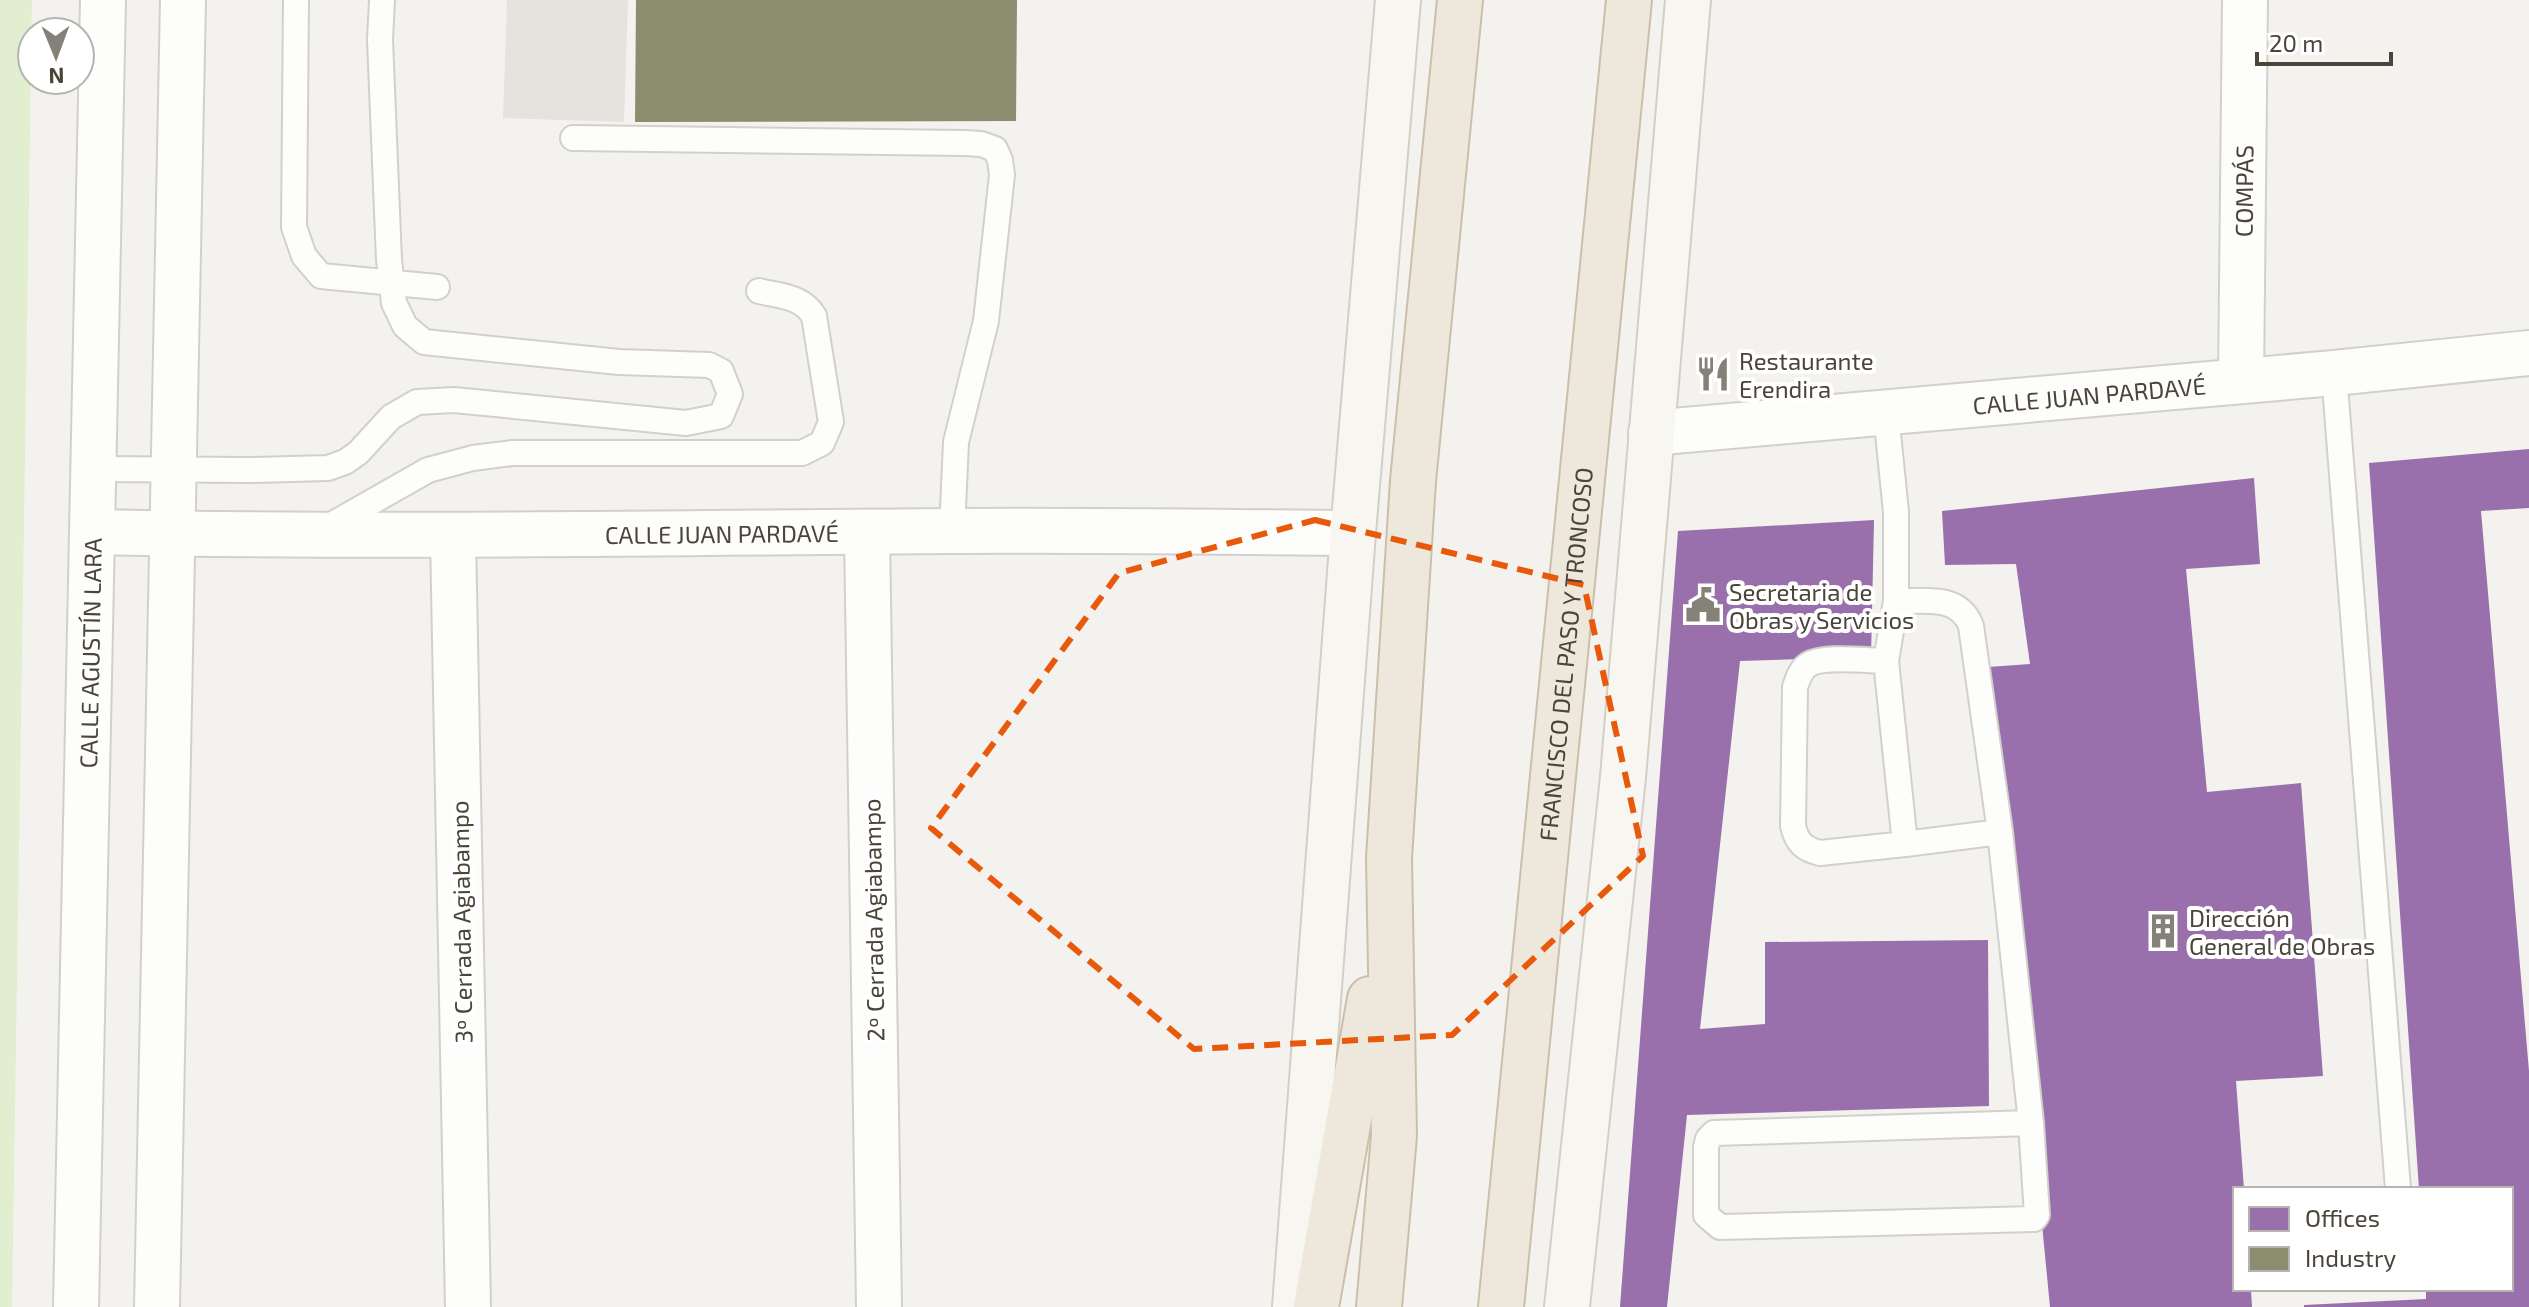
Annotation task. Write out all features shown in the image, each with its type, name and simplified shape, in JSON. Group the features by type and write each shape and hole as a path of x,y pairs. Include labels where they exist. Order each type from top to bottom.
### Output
{"highway":[{"path":"1316,1307 1365,1043 1389,858 1413,481 1460,0"},
{"name":"FRANCISCO DEL PASO Y TRONCOSO","path":"1501,1307 1629,0"},
{"path":"1379,1307 1394,1136 1389,858"}],"main road":[{"path":"1295,1307 1353,533 1398,0"},
{"path":"1567,1307 1623,777 1688,0"}],"street":[{"name":"CALLE AGUSTÍN LARA","path":"76,1307 103,0"},
{"path":"157,1307 183,0"},
{"name":"COMPÁS","path":"2241,381 2245,0"},
{"name":"CALLE JUAN PARDAVÉ","path":"1651,433 1886,414 2529,353"},
{"name":"CALLE JUAN PARDAVÉ","path":"92,532 453,537 952,531 1353,533"},
{"name":"2º Cerrada Agiabampo","path":"867,533 879,1307"},
{"name":"3º Cerrada Agiabampo","path":"453,537 468,1307"}],"lane":[{"path":"296,0 294,227 304,256 321,276 437,287"},
{"path":"93,469 328,468 358,453 391,417 417,402 454,400 686,423 721,416 730,394 721,371 709,365 619,362 424,342 405,326 394,303 389,260 380,40 382,0"},
{"path":"573,138 965,143 995,149 1002,175 986,321 956,442 952,531"},
{"path":"317,533 428,470 473,458 512,453 802,453 822,443 831,422 814,316 807,305 795,299 759,291"},
{"path":"2334,373 2398,1187"},
{"path":"1886,414 1896,512 1896,601 1886,661 1905,844"},
{"path":"1896,601 1956,605 1966,614 1971,626 2000,832 2031,1123 2038,1209 2034,1219 1720,1227 1706,1215 1706,1147 1714,1133 2031,1123"},
{"path":"1886,661 1822,661 1808,665 1799,674 1795,687 1793,826 1796,840 1807,850 1820,853 2000,832"}],"highlighted area":[{"path":"1315,520 1584,585 1643,856 1452,1035 1194,1049 931,828 1119,573"}],"green space":[{"path":"0,0 32,0 32,16 16,16 16,96 31,96 12,1307 0,1307"}],"shaded area":[{"path":"507,0 628,0 624,122 503,118"}],"building: Offices":[{"path":"2529,449 2529,508 2481,511 2529,1071 2529,1307 2304,1307 2426,1299 2426,1291 2513,1291 2513,1187 2419,1187 2369,463"},
{"name":"Dirección General de Obras","path":"2254,478 2260,564 2186,569 2207,792 2301,783 2323,1076 2236,1081 2244,1187 2233,1187 2233,1291 2251,1291 2252,1307 2050,1307 1988,667 2030,664 2016,564 1945,565 1942,511"},
{"path":"1874,520 1871,657 1740,661 1700,1029 1765,1024 1765,942 1988,940 1989,1106 1687,1115 1667,1307 1620,1307 1678,531"}],"building: Industry":[{"path":"636,0 1017,0 1016,121 635,122"}],"place":[{"name":"Restaurante Erendira","path":"1713,374"},
{"name":"Secretaria de Obras y Servicios","path":"1703,605"},
{"name":"Dirección General de Obras","path":"2163,931"}]}
